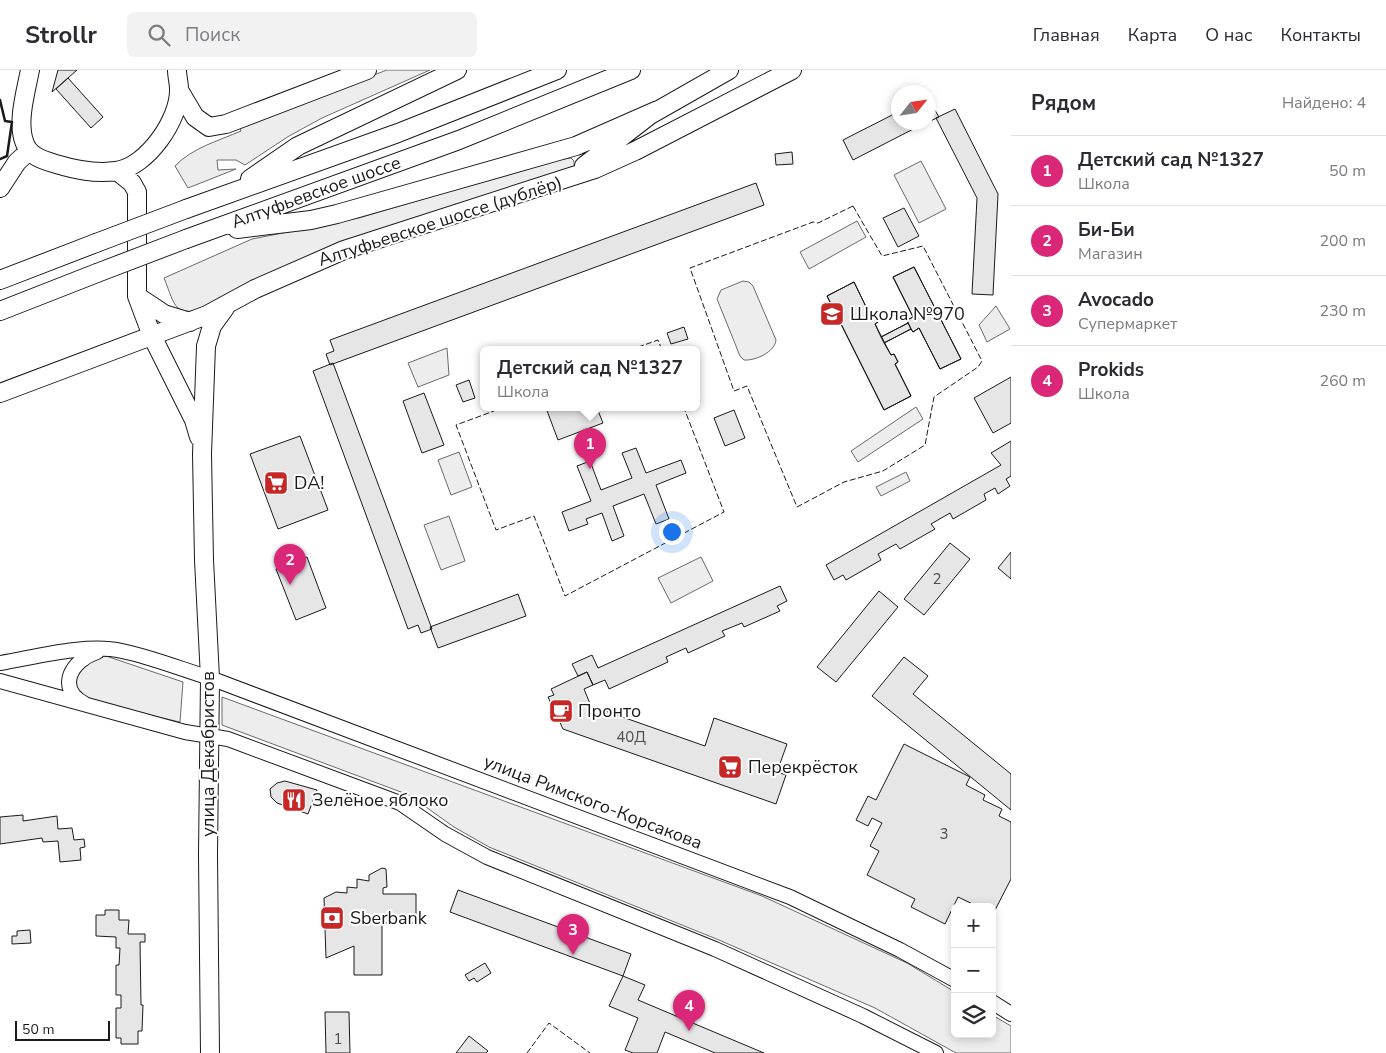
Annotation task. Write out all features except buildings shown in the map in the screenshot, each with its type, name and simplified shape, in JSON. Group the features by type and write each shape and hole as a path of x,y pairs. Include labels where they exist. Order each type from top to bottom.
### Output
{"main road":[{"path":"30,70 22,125 23,141 29,151 40,159 82,172 117,171 133,166 147,156 165,132 174,111 179,90 177,70"},
{"path":"179,90 195,117 210,128 226,124 367,70"},
{"path":"205,203 255,177 298,146 457,70"},
{"name":"Алтуфьевское шоссе","path":"0,280 186,209 407,130 557,70"},
{"name":"Алтуфьевское шоссе","path":"0,311 186,239 459,140 631,70"},
{"path":"206,232 326,217 560,150 598,137 658,110 729,70"},
{"name":"Алтуфьевское шоссе (дублёр)","path":"0,393 190,322 298,269 344,250 553,183 618,159 792,70"},
{"path":"553,183 577,171 658,110"},
{"path":"560,150 652,140 668,134"},
{"path":"0,188 17,162 29,151"},
{"path":"117,171 132,183 137,192 137,296 164,314 190,322"},
{"name":"улица Декабристов","path":"137,296 152,336 194,420 202,454"},
{"name":"улица Декабристов","path":"210,1053 208,736 210,678 204,560 202,454 208,336 216,319 233,301"}],"street":[{"path":"91,707 80,702 74,694 69,684 69,676 80,660 105,649"},
{"name":"улица Римского-Корсакова","path":"0,663 83,650 121,650 210,678 790,897 900,950 951,978"},
{"path":"0,681 91,707 208,736 228,739 400,803 445,834 488,857 715,949 863,1016 936,1053"},
{"path":"996,1005 1011,1014"}],"shaded area":[{"path":"387,70 430,70 322,118 289,136 245,165 236,160 217,160 218,170 236,169 188,188 175,166 189,154 241,131 239,126"},
{"path":"571,158 574,161 574,167 560,174 371,232 320,252 209,307 189,311 183,311 178,308 171,297 164,278 252,239 359,218 552,161"},
{"path":"921,161 946,209 919,223 894,175"},
{"path":"857,221 866,237 809,269 800,252"},
{"path":"743,281 749,282 753,286 776,340 772,348 764,355 748,360 744,360 740,356 717,299 721,290"},
{"path":"996,306 1010,329 987,342 979,325"},
{"path":"447,348 449,375 418,387 408,363"},
{"path":"916,407 923,419 858,462 851,451"},
{"path":"459,452 472,487 451,495 438,460"},
{"path":"906,472 910,481 881,496 876,487"},
{"path":"449,516 465,561 441,570 424,525"},
{"path":"701,557 713,581 671,603 658,578"},
{"path":"106,656 183,682 180,722 86,701 75,688 75,673 97,657"},
{"path":"222,697 762,896 907,963 951,990 951,1038 996,1038 996,1017 1011,1026 1011,1053 956,1053 875,1008 719,940 489,847 454,827 409,795 222,725"}],"fence":[{"path":"853,206 882,256 923,246 982,361 978,367 934,397 925,445 883,471 844,482 797,507 747,386 734,391 690,268 813,222 818,223 853,206"},
{"path":"641,346 658,340 660,346"},
{"path":"494,411 456,425 496,530 534,516 565,596 724,512 685,411"},
{"path":"527,1053 549,1023 590,1053"}],"wall":[{"path":"0,100 5,121 12,122 7,156 0,159"}],"place":[{"name":"Школа №970","path":"832,314"},
{"name":"Детский сад №1327","path":"590,469"},
{"name":"DA!","path":"276,483"},
{"name":"Би-Би","path":"290,585"},
{"name":"Пронто","path":"561,711"},
{"name":"Перекрёсток","path":"730,767"},
{"name":"Зелёное яблоко","path":"294,800"},
{"name":"Sberbank","path":"332,918"},
{"name":"Avocado","path":"573,955"},
{"name":"Prokids","path":"689,1031"}]}
